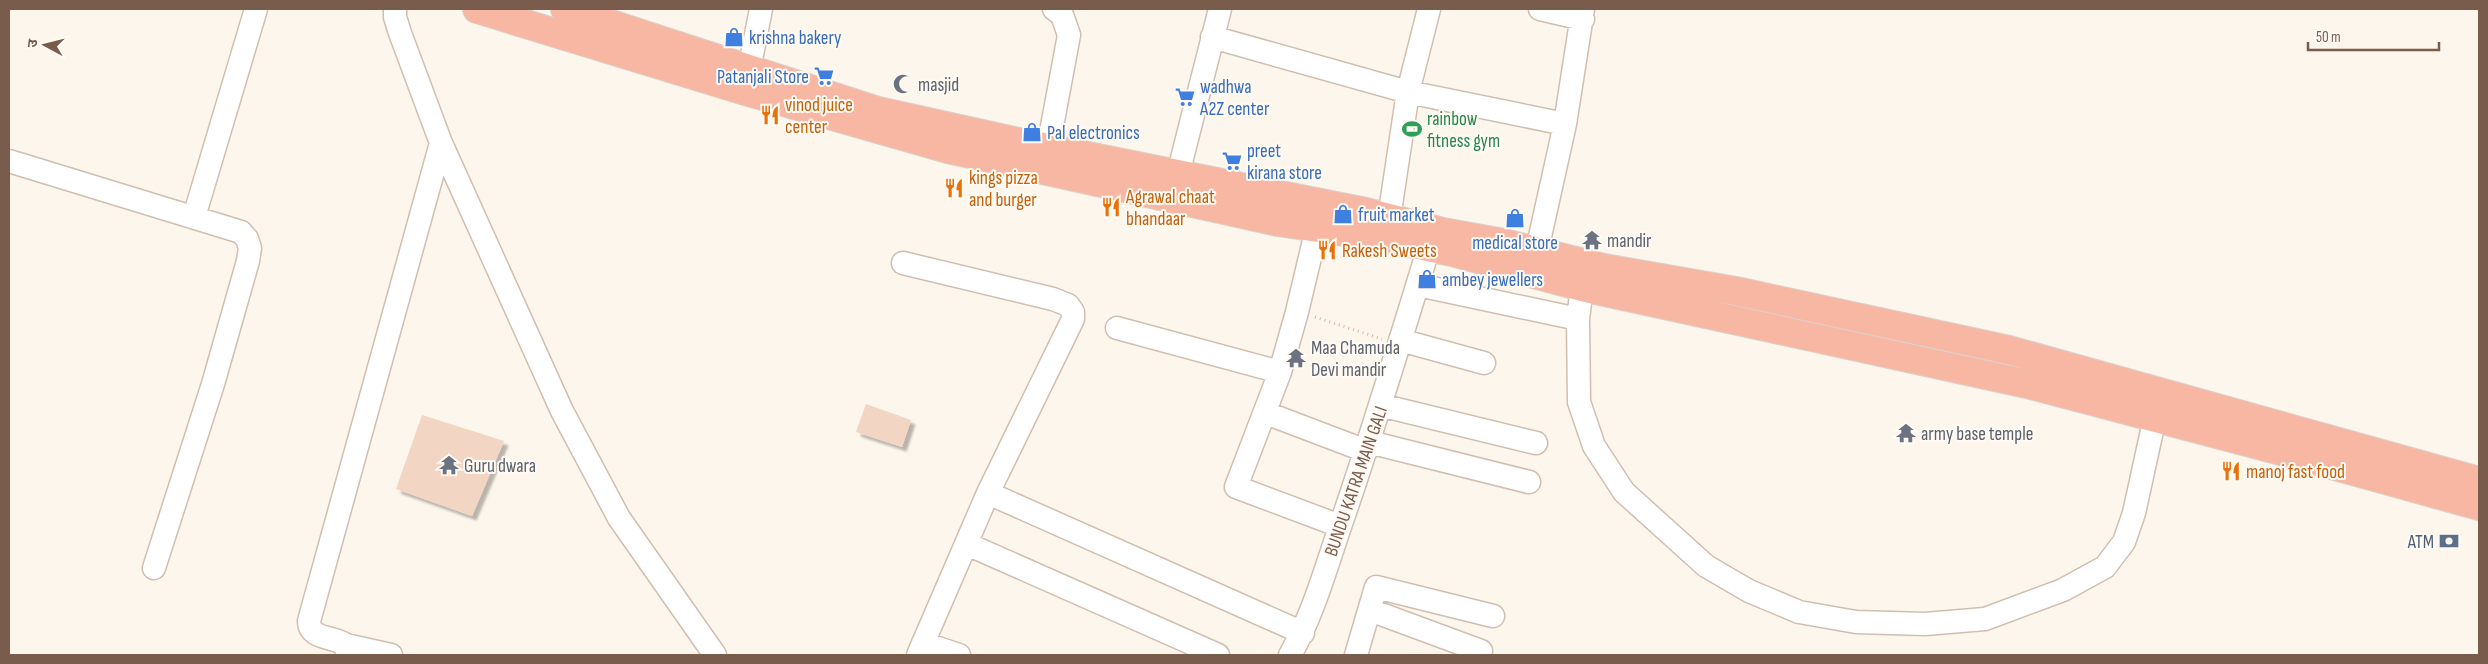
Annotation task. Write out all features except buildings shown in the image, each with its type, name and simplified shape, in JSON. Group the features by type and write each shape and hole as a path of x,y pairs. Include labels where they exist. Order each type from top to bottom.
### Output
{"highway":[{"path":"477,9 747,81 1048,148 1389,218 1443,232 1534,262 1582,287 2027,384 2479,506"},
{"path":"565,9 747,81 957,151 1278,222 1534,262 1604,268 1736,291 2010,350 2479,482"}],"street":[{"path":"194,217 256,9"},
{"path":"395,9 395,17 400,33 441,143 562,411 619,518 715,655"},
{"path":"747,81 762,9"},
{"path":"1048,148 1069,35 1062,15 1054,9"},
{"path":"1178,174 1220,9"},
{"path":"1389,218 1408,92 1429,9"},
{"path":"1534,262 1565,124 1583,14 1540,9"},
{"path":"1212,37 1408,92 1565,124"},
{"path":"391,655 347,650 313,633 309,628 308,622 441,143"},
{"path":"9,161 241,232 247,239 250,248 213,384 154,568"},
{"path":"1317,228 1297,312 1280,372 1266,413 1236,487 1340,526"},
{"name":"BUNDU KATRA MAIN GALI","path":"1290,655 1303,632 1340,526 1429,247"},
{"path":"904,263 1053,299 1072,308 1072,319 988,493 921,649 959,655"},
{"path":"1418,285 1578,319"},
{"path":"1582,287 1578,319 1579,402 1594,446 1624,492 1706,566 1742,587 1799,612 1856,622 1925,624 1985,619 2063,590 2105,567 2124,542 2134,513 2155,418"},
{"path":"1117,328 1280,372"},
{"path":"1400,342 1484,363"},
{"path":"1380,405 1536,443"},
{"path":"1266,413 1367,446 1529,482"},
{"path":"988,493 1303,632"},
{"path":"967,544 1218,655"},
{"path":"1356,655 1374,590 1378,586 1493,616"},
{"path":"1370,610 1481,651"}],"path":[{"path":"1297,312 1400,342"}],"place":[{"name":"krishna bakery","path":"734,37"},
{"name":"Patanjali Store","path":"824,76"},
{"name":"masjid","path":"903,84"},
{"name":"wadhwa A2Z center","path":"1185,97"},
{"name":"vinod juice center","path":"770,115"},
{"name":"rainbow fitness gym","path":"1412,129"},
{"name":"Pal electronics","path":"1032,132"},
{"name":"preet kirana store","path":"1232,161"},
{"name":"kings pizza and burger","path":"954,188"},
{"name":"Agrawal chaat bhandaar","path":"1111,207"},
{"name":"fruit market","path":"1343,214"},
{"name":"medical store","path":"1515,218"},
{"name":"mandir","path":"1592,240"},
{"name":"Rakesh Sweets","path":"1327,250"},
{"name":"ambey jewellers","path":"1427,279"},
{"name":"Maa Chamuda Devi mandir","path":"1296,358"},
{"name":"army base temple","path":"1906,433"},
{"name":"Guru dwara","path":"449,465"},
{"name":"manoj fast food","path":"2231,471"},
{"name":"ATM","path":"2449,541"}]}
